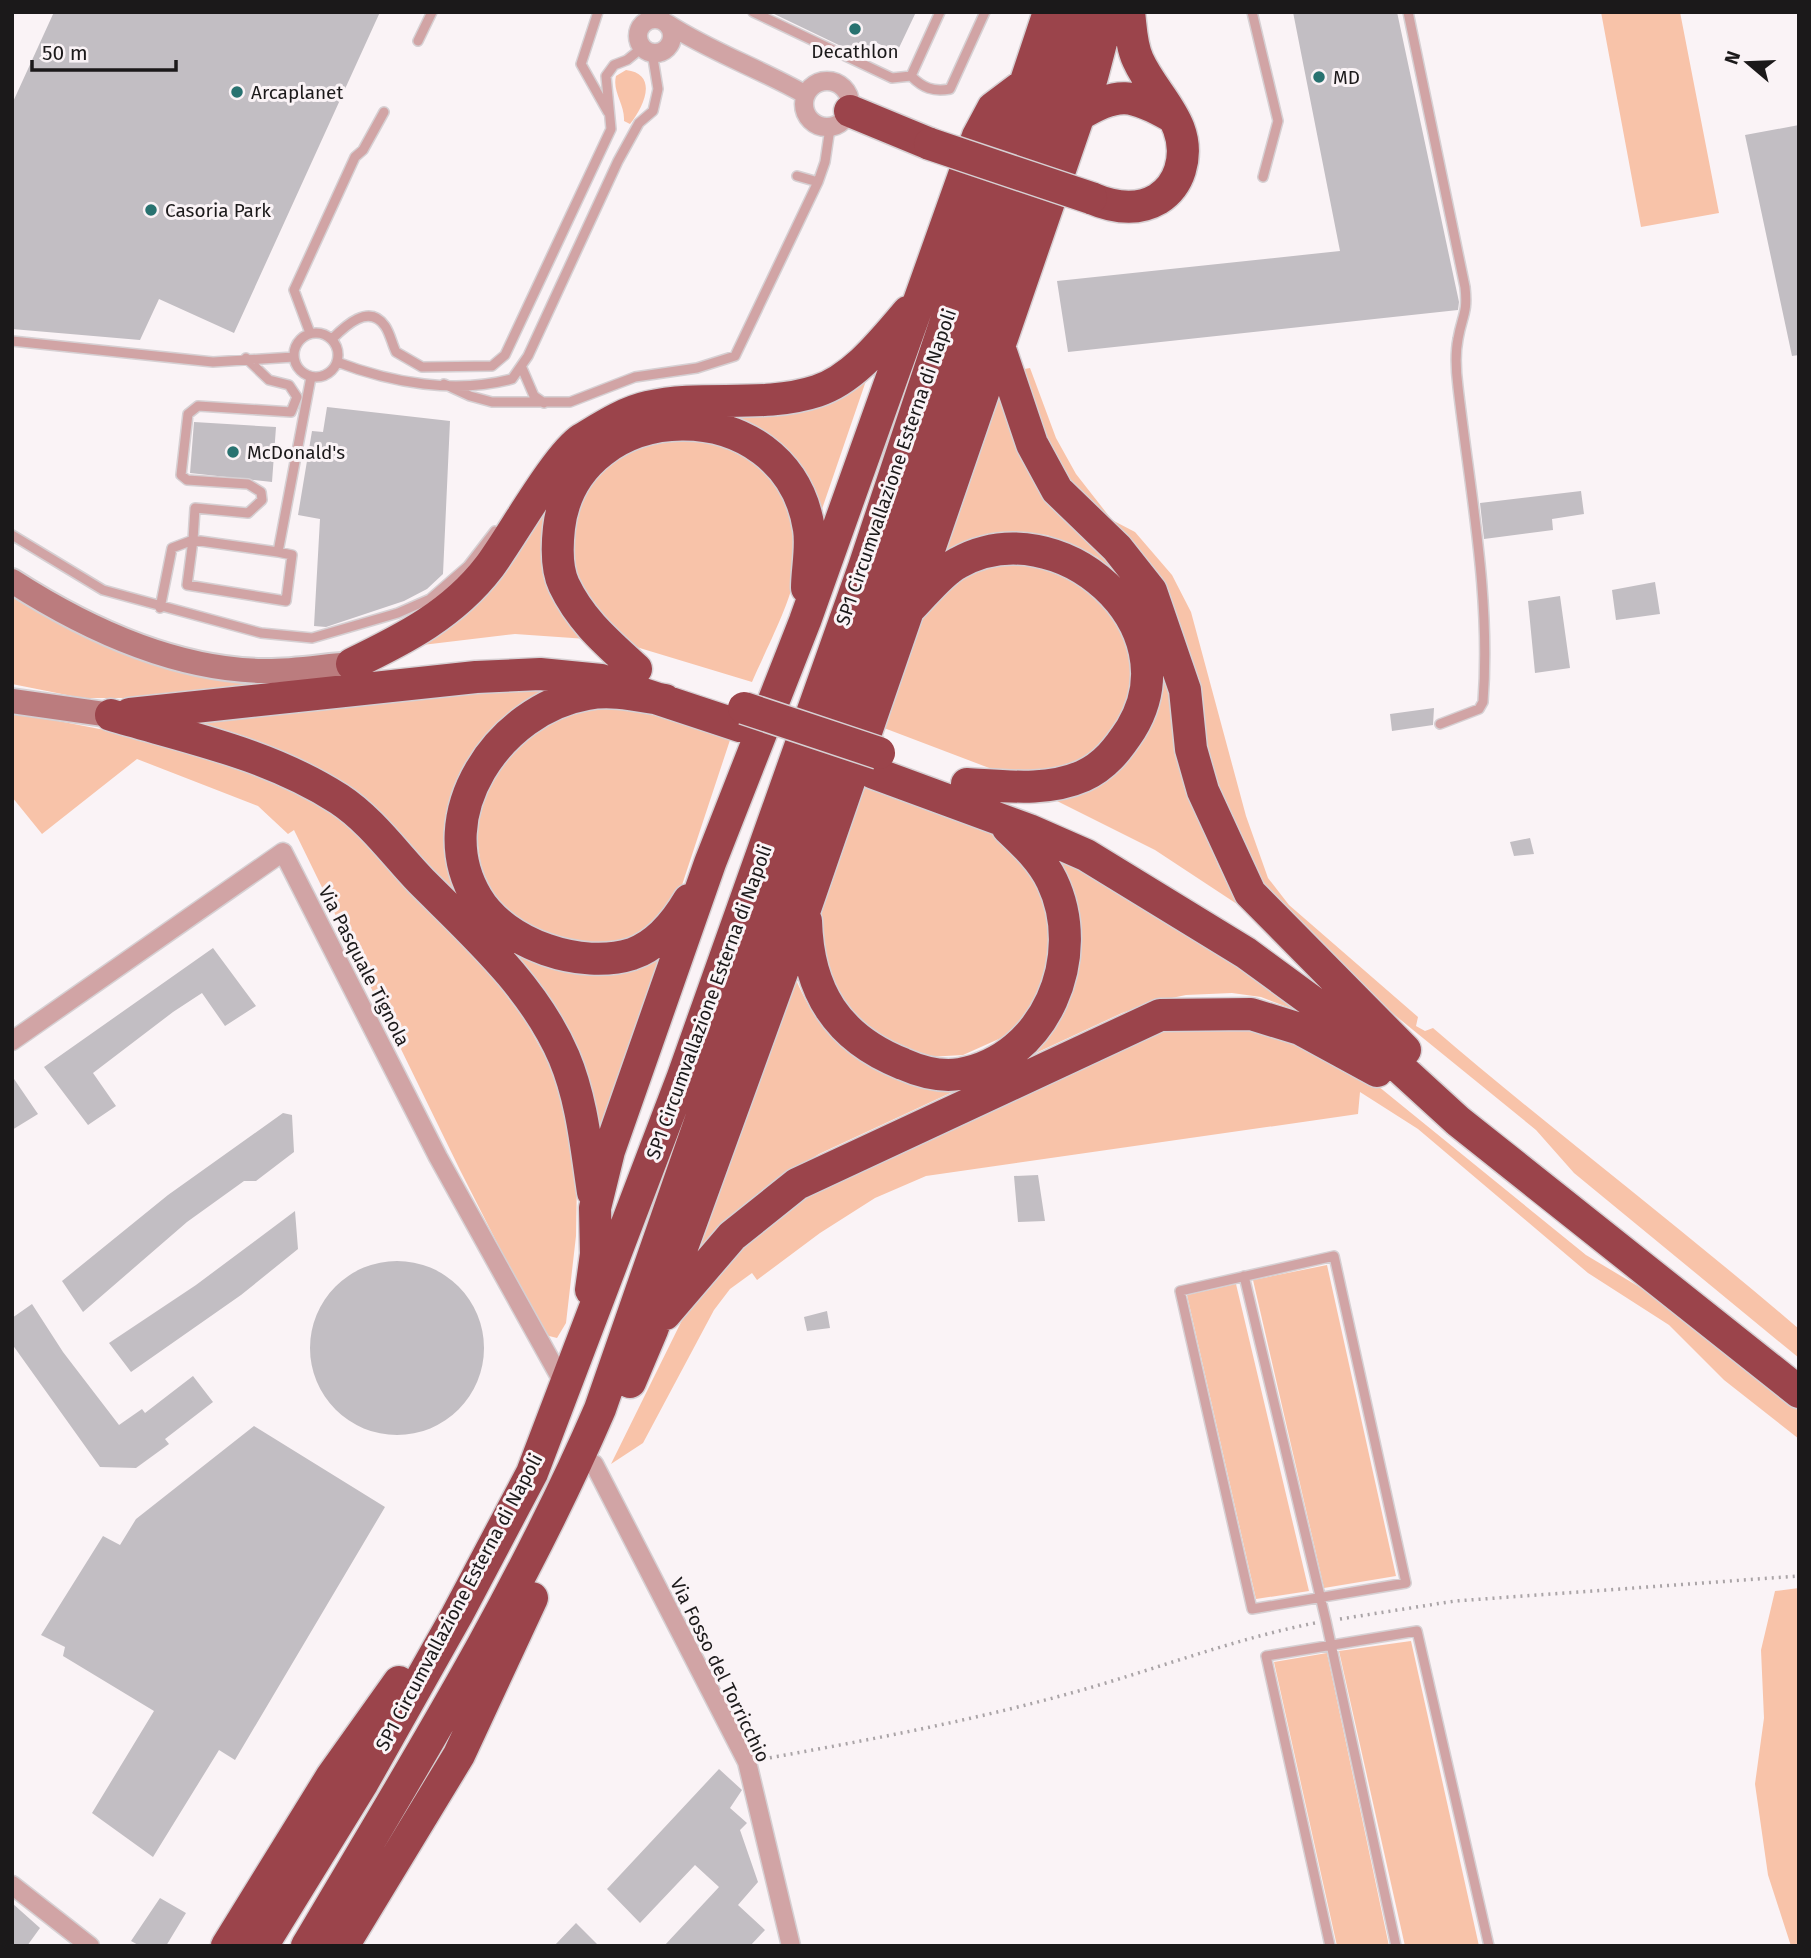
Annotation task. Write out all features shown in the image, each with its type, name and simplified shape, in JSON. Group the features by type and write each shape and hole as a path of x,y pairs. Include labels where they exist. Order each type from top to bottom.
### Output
{"highway":[{"name":"SP1 Circumvallazione Esterna di Napoli","path":"262,1946 363,1782 457,1615 532,1472 682,1079 864,567 1049,12"},
{"name":"SP1 Circumvallazione Esterna di Napoli","path":"307,1946 498,1622 542,1537 590,1432 891,574 1081,12"},
{"path":"343,1946 459,1755 594,1464 652,1330 805,909 1079,115 1109,12"},
{"path":"840,120 930,144 1113,206 1141,206 1164,195 1173,186 1183,159 1185,144 1180,128 1136,57 1129,12"},
{"path":"595,1208 609,1151 710,863 805,621 978,135 993,108 1025,84"},
{"path":"1079,115 1104,101 1122,97 1140,99 1171,116"},
{"path":"352,664 426,625 462,600 489,568 556,468 578,442 608,423 647,407 692,401 771,400 818,391 854,369 918,301"},
{"path":"999,346 1032,444 1057,490 1117,548 1151,592 1185,691 1191,748 1203,791 1250,893 1405,1050"},
{"path":"636,670 584,622 562,583 556,549 561,513 583,471 606,450 635,432 673,422 711,426 751,441 776,459 796,490 809,530 805,621"},
{"path":"876,763 967,784 1033,787 1082,777 1115,754 1141,712 1147,673 1142,635 1121,599 1087,569 1035,549 993,551 957,563 908,610"},
{"path":"352,664 538,656 592,659 636,670 742,717 876,763 1086,855 1245,953 1388,1057 1458,1121 1799,1392"},
{"path":"111,716 476,677 540,674 601,680 666,700"},
{"path":"710,863 674,926 635,953 603,960 565,956 525,940 499,921 478,900 466,873 461,841 467,797 484,763 521,722 550,705 586,694 615,692 742,717"},
{"path":"111,716 248,753 341,800 465,921 533,1001 564,1057 582,1118 595,1208 596,1254 586,1335"},
{"path":"967,784 1093,841 1195,899 1405,1050 1696,1284 1757,1344 1799,1373"},
{"path":"805,909 807,952 814,978 826,1003 843,1026 862,1044 886,1057 936,1074 961,1074 1007,1054 1026,1039 1054,998 1067,949 1060,902 1053,881 1029,848 995,817"},
{"path":"610,1381 732,1236 797,1184 1160,1015 1251,1014 1300,1029 1361,1060 1458,1121"},
{"path":"227,1946 332,1776 415,1659 457,1615"}],"main road":[{"path":"12,581 59,611 134,644 196,662 261,671 352,664"},
{"path":"12,701 111,716"}],"street":[{"path":"658,18 672,33 670,44 663,51 647,50 639,32 644,23 658,18"},
{"path":"658,18 696,42 767,73 806,95"},
{"path":"821,81 836,82 847,91 840,120 811,121 804,109 806,95 821,81"},
{"name":"Via Pasquale Tignola","path":"12,1041 283,852 438,1157 566,1388"},
{"name":"Via Fosso del Torricchio","path":"594,1464 747,1762 791,1946"},
{"path":"12,1885 90,1946"}],"lane":[{"path":"418,41 432,12"},
{"path":"598,12 581,64 611,116"},
{"path":"753,12 892,78 911,76 920,84 936,91 950,89 985,12"},
{"path":"911,76 940,12"},
{"path":"1252,12 1278,121 1263,177"},
{"path":"1408,12 1468,310 1456,349 1458,387 1465,424 1486,627 1483,702 1479,709 1440,724"},
{"path":"332,339 360,317 372,317 387,329 396,352 422,367 492,366 505,355 611,129 606,76 614,65 647,50 658,89 653,111 639,123 618,161 522,368 512,379 485,386 444,384 385,377 337,362"},
{"path":"310,333 294,290 355,157 363,150 384,112"},
{"path":"444,384 470,396 492,402 570,402 635,377 697,368 735,356 818,182 840,120"},
{"path":"797,176 818,182"},
{"path":"310,333 322,333 332,339 338,350 337,362 330,373 311,377 300,369 294,357 300,340 310,333"},
{"path":"12,341 213,362 294,357"},
{"path":"160,608 172,548 193,541 292,555 286,601 187,585 193,541 195,508 248,513 262,500 261,492 248,484 187,480 181,475 188,414 198,406 291,412 297,397 289,385 269,380 246,358"},
{"path":"522,368 534,396 544,403"},
{"path":"278,552 311,377"},
{"path":"522,496 538,477 556,468"},
{"path":"12,535 67,571 103,590 160,608 261,633 312,638 398,614 430,599 468,566 499,526"},
{"path":"1334,1256 1406,1583 1252,1609 1180,1291 1244,1276 1334,1256"},
{"path":"1244,1276 1320,1597 1396,1946"},
{"path":"1330,1946 1266,1656 1417,1631 1489,1946"}],"shaded area":[{"path":"1601,12 1680,12 1719,213 1641,227"},
{"path":"626,70 643,78 646,92 640,109 630,124 624,121 615,82 616,76"},
{"path":"1030,368 1056,438 1076,474 1112,520 1135,532 1172,575 1191,612 1246,816 1268,878 1289,905 1418,1017 1416,1026 1425,1031 1433,1028 1799,1329 1799,1358 1574,1173 1536,1130 1300,938 1228,833 1180,655 1054,464 1019,370"},
{"path":"869,372 822,509 815,515 694,410"},
{"path":"994,388 1030,466 1133,585 1161,654 1197,807 1218,865 1240,906 1155,850 1047,796 1142,719 1130,592 1097,557 1047,535 1011,532 972,540 937,558"},
{"path":"662,437 720,443 741,451 758,462 772,477 783,495 794,536 794,578 782,615 752,682 633,646 618,638 570,570 576,503 605,464"},
{"path":"557,485 587,639 515,634 414,646"},
{"path":"1015,554 1106,589 1136,666 1123,717 1102,745 1088,756 1057,771 1005,774 884,728 916,623 945,584"},
{"path":"12,597 74,631 138,657 204,675 274,685 124,698 82,698 12,684"},
{"path":"501,684 551,689 520,707 491,730 469,760 455,797 497,934 663,957 600,1135 584,1095 374,815 168,723"},
{"path":"590,699 733,731 680,891 643,937 586,949 532,935 496,901 481,867 476,831 477,813 507,745"},
{"path":"12,712 213,751 343,814 486,968 526,1022 551,1067 570,1123 577,1179 576,1236 566,1323 557,1338 549,1336 540,1327 294,830 288,834 258,806 137,759 42,834 12,797"},
{"path":"865,778 1000,828 1058,911 1044,995 1010,1034 963,1055 928,1057 894,1050 835,1004 813,930"},
{"path":"1056,858 1136,897 1311,1016 1261,997 1232,993 1186,995 1122,1013 819,1154 790,1172 695,1257 794,975 810,1007 830,1034 841,1045 870,1064 905,1078 923,1081 981,1059 1042,1031"},
{"path":"1250,1020 1357,1069 1586,1255 1666,1303 1799,1411 1799,1439 1724,1380 1669,1325 1588,1273 1418,1129 1360,1092 1358,1114 926,1176 875,1198 820,1233 757,1280 752,1273 730,1289 714,1310 643,1443 611,1464 689,1306 762,1217 1165,1022"},
{"path":"1327,1265 1396,1576 1324,1588 1253,1280"},
{"path":"1236,1284 1309,1591 1256,1599 1187,1295"},
{"path":"1799,1588 1799,1946 1791,1946 1768,1875 1755,1784 1764,1718 1761,1650 1775,1591"},
{"path":"1411,1641 1479,1946 1405,1946 1339,1651"},
{"path":"1327,1653 1389,1946 1337,1946 1274,1662"}],"building":[{"name":"Casoria Park","path":"54,12 380,12 234,333 159,299 140,340 12,329 12,104"},
{"name":"Decathlon","path":"770,12 916,12 897,52 877,43 870,60"},
{"path":"1293,12 1397,12 1459,302 1458,310 1068,352 1057,281 1340,251"},
{"path":"1799,125 1799,355 1792,356 1745,135"},
{"path":"327,407 450,421 443,574 427,589 404,601 326,627 314,626 320,519 298,515 312,431 323,432"},
{"name":"McDonald's","path":"194,422 276,427 272,482 190,473"},
{"path":"1581,491 1584,514 1552,519 1553,530 1484,539 1480,503"},
{"path":"1655,582 1660,614 1616,620 1612,590"},
{"path":"1560,596 1570,668 1535,673 1528,601"},
{"path":"1434,708 1433,725 1392,731 1390,714"},
{"path":"1530,838 1534,854 1514,856 1510,842"},
{"path":"213,948 256,1006 225,1026 202,993 173,1012 93,1073 116,1106 88,1125 44,1067"},
{"path":"12,1076 38,1114 12,1130"},
{"path":"283,1113 292,1115 294,1152 256,1181 244,1181 187,1222 83,1312 62,1281 168,1195"},
{"path":"1038,1175 1045,1221 1018,1222 1014,1176"},
{"path":"295,1211 298,1249 241,1295 131,1372 109,1343 196,1285"},
{"path":"397,1261 430,1267 459,1286 478,1315 484,1348 478,1381 459,1410 430,1429 397,1435 364,1429 335,1410 316,1381 310,1348 316,1315 335,1286 364,1267"},
{"path":"32,1304 63,1352 119,1425 142,1409 145,1413 193,1376 213,1402 165,1439 169,1444 136,1468 100,1467 12,1344 12,1318"},
{"path":"827,1311 830,1328 807,1331 804,1317"},
{"path":"254,1426 385,1507 235,1760 219,1750 153,1857 92,1813 154,1711 63,1656 65,1647 41,1635 103,1536 120,1545 136,1519"},
{"path":"719,1769 742,1790 730,1808 747,1823 740,1830 758,1882 738,1905 765,1930 750,1946 664,1946 719,1887 695,1865 640,1923 607,1889"},
{"path":"160,1898 186,1913 166,1946 140,1946 131,1941"},
{"path":"12,1903 40,1928 27,1946 12,1946"},
{"path":"576,1923 599,1946 554,1946"}],"place":[{"name":"Decathlon","path":"855,29"},
{"name":"MD","path":"1319,77"},
{"name":"Arcaplanet","path":"237,92"},
{"name":"Casoria Park","path":"151,210"},
{"name":"McDonald's","path":"233,452"}]}
